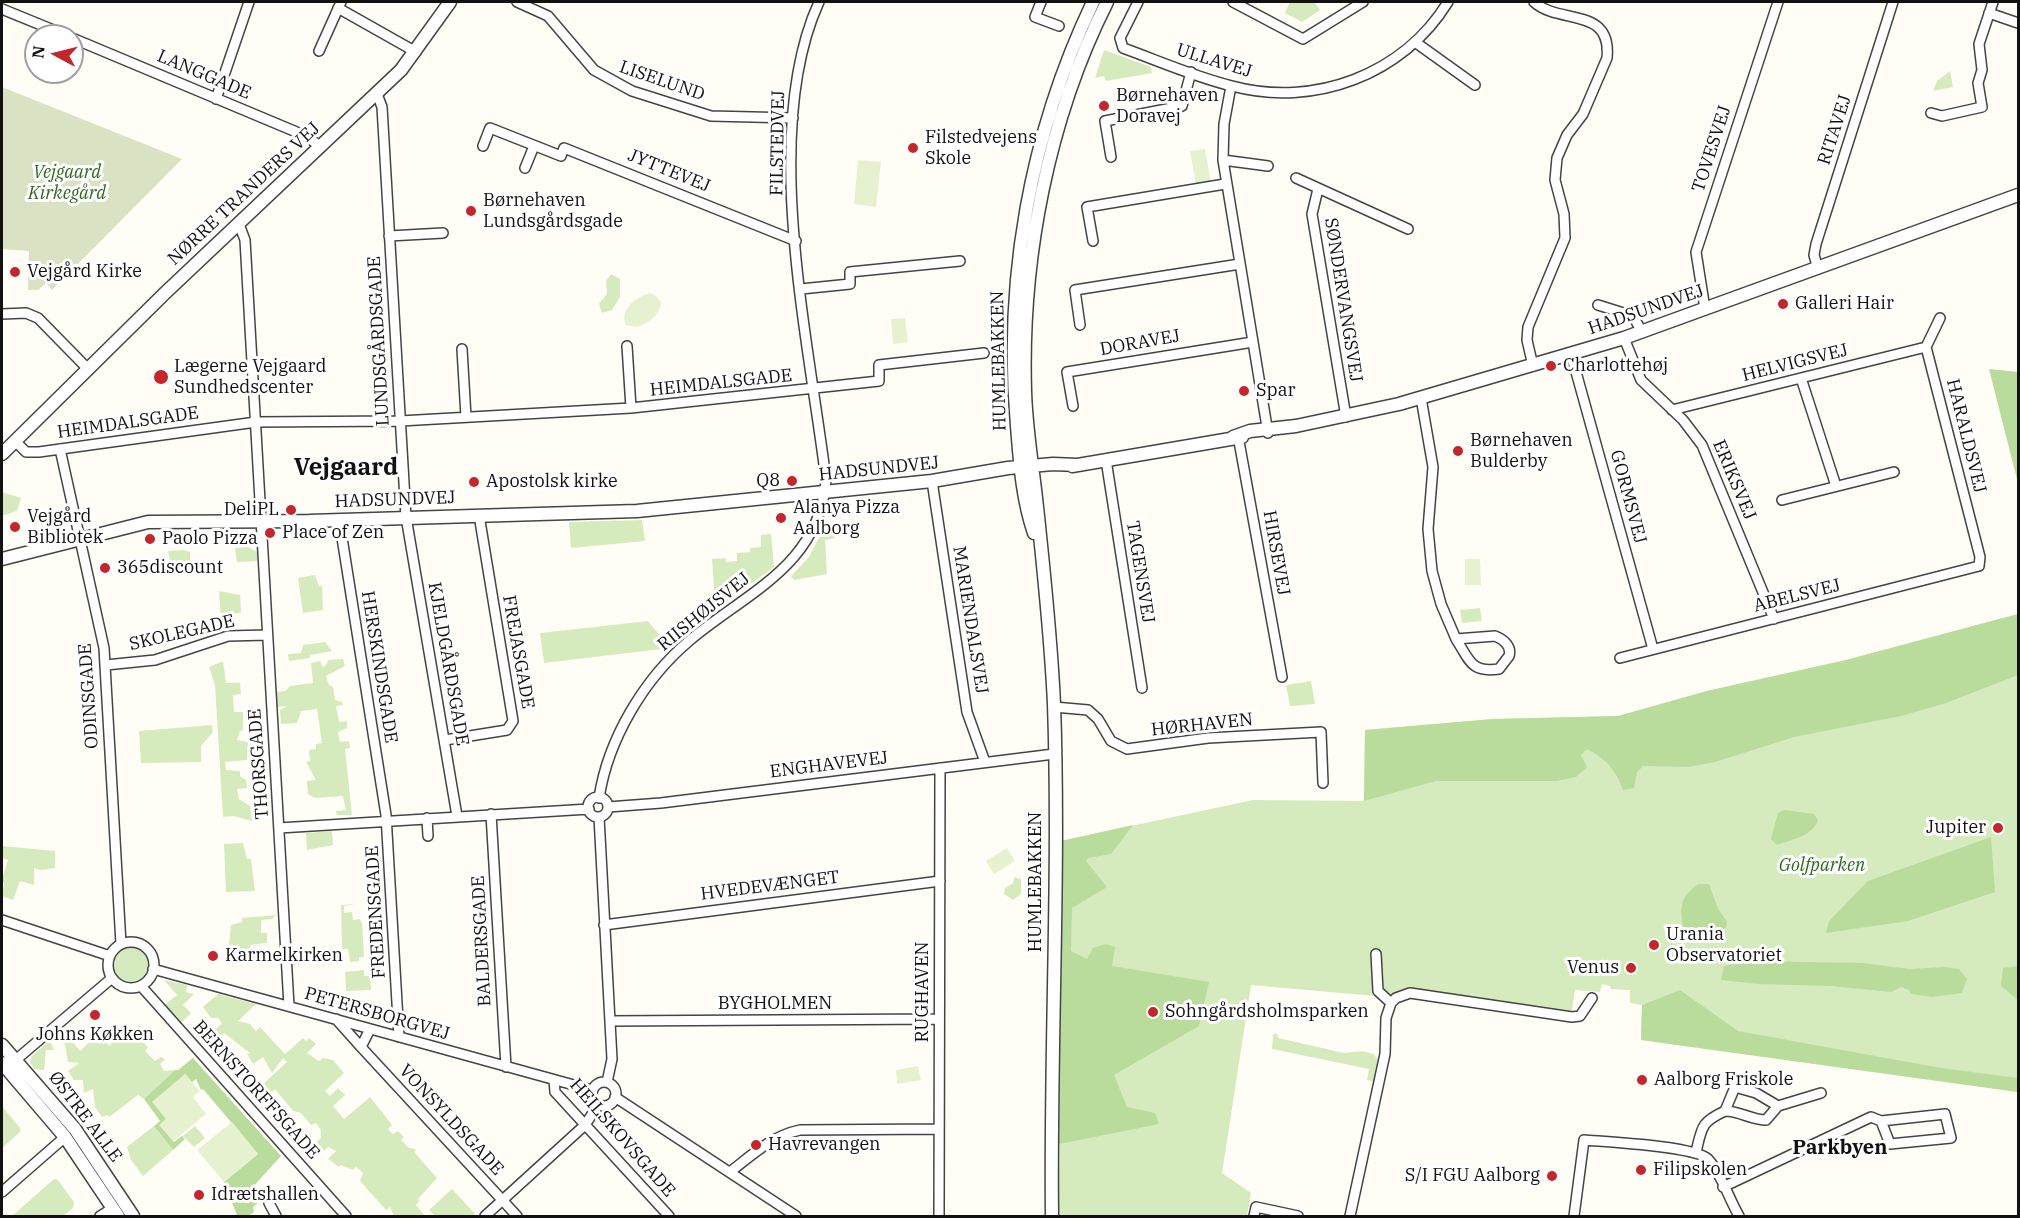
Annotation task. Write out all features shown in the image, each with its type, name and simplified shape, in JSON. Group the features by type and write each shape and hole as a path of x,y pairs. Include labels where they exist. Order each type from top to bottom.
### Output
{"street":[{"path":"216,99 249,2"},
{"name":"NØRRE TRANDERS VEJ","path":"2,454 376,94 416,52 450,2"},
{"name":"LISELUND","path":"517,2 548,16 594,70 633,92 711,116 793,118"},
{"name":"FILSTEDVEJ","path":"819,2 801,52 793,118 796,241 826,480 825,493"},
{"path":"1041,2 1035,17 1059,26"},
{"name":"HUMLEBAKKEN","path":"1052,1216 1054,707 1040,548 1015,408 1013,320 1022,230 1030,185 1052,104 1093,2"},
{"name":"HUMLEBAKKEN","path":"1026,470 1025,334 1034,237 1066,106 1107,2"},
{"name":"ULLAVEJ","path":"1137,2 1120,38 1120,45 1231,86 1277,93 1323,90 1366,75 1391,62 1415,42 1446,4"},
{"path":"1233,2 1303,39 1363,2"},
{"path":"1434,2 1446,4"},
{"path":"1533,366 1527,340 1528,327 1565,238 1564,214 1555,180 1557,158 1567,135 1582,114 1607,58 1608,50 1606,37 1595,25 1534,2"},
{"name":"TOVESVEJ","path":"1705,309 1696,252 1778,2"},
{"name":"RITAVEJ","path":"1818,268 1814,255 1816,244 1893,2"},
{"path":"1931,113 1942,116 1982,107 1978,83 1982,70 1979,44 1993,2"},
{"path":"319,51 340,5 416,52"},
{"name":"LANGGADE","path":"2,9 38,24"},
{"path":"1989,14 2019,23"},
{"path":"1415,42 1475,86"},
{"name":"LANGGADE","path":"84,43 306,136 321,147"},
{"path":"1111,157 1105,121 1182,106 1191,72"},
{"path":"1231,86 1224,124 1222,160 1253,342 1271,431"},
{"name":"LUNDSGÅRDSGADE","path":"376,94 382,107 406,517"},
{"name":"JYTTEVEJ","path":"483,146 490,129 561,156 564,148 796,241"},
{"path":"525,168 534,146"},
{"path":"1222,160 1268,166"},
{"name":"SØNDERVANGSVEJ","path":"1296,178 1408,230"},
{"path":"1093,241 1087,207 1225,184"},
{"name":"SØNDERVANGSVEJ","path":"1318,189 1312,214 1346,417"},
{"name":"HADSUNDVEJ","path":"2,559 148,522 637,511 1078,465 1271,431 1346,417 1421,398 1624,338 2019,195"},
{"name":"THORSGADE","path":"239,224 245,240 289,1006"},
{"name":"LUNDSGÅRDSGADE","path":"389,236 443,233"},
{"path":"801,289 850,284 850,272 960,261"},
{"name":"DORAVEJ","path":"1080,325 1075,290 1240,264"},
{"path":"1598,305 1633,316 1642,332"},
{"path":"2,314 26,314 38,318 89,370"},
{"path":"1926,347 1940,318"},
{"name":"ERIKSVEJ","path":"1624,338 1641,380 1672,410 1702,445 1774,619"},
{"name":"DORAVEJ","path":"1073,406 1067,372 1253,342"},
{"name":"HEIMDALSGADE","path":"627,346 631,408"},
{"name":"HELVIGSVEJ","path":"1672,410 1926,347"},
{"name":"HARALDSVEJ","path":"1926,347 1980,564"},
{"path":"462,349 466,417"},
{"name":"HEIMDALSGADE","path":"16,442 26,452 256,422 400,421 631,408 814,390 879,381 879,365 984,353"},
{"name":"GORMSVEJ","path":"1571,354 1653,649"},
{"path":"1801,378 1836,486"},
{"path":"1421,398 1433,467 1428,529 1432,571 1441,604 1456,639 1474,667 1483,671 1499,669 1510,651 1502,639 1495,636 1456,639"},
{"name":"HIRSEVEJ","path":"1237,437 1282,677"},
{"name":"ODINSGADE","path":"60,449 82,538 106,665 122,945"},
{"name":"TAGENSVEJ","path":"1106,460 1142,688"},
{"path":"1782,500 1894,472"},
{"name":"MARIENDALSVEJ","path":"932,482 968,712 985,762"},
{"name":"RIISHØJSVEJ","path":"599,798 614,745 652,680 688,642 782,572 798,555 818,519 825,493"},
{"name":"FREJASGADE","path":"445,740 507,730 513,721 478,515"},
{"name":"KJELDGÅRDSGADE","path":"406,517 457,816"},
{"name":"HERSKINDSGADE","path":"339,519 387,821"},
{"name":"ABELSVEJ","path":"1620,658 1975,569 1980,564"},
{"name":"SKOLEGADE","path":"106,665 154,660 228,636 267,635"},
{"name":"HØRHAVEN","path":"1054,707 1088,710 1098,719 1112,741 1127,749 1213,738 1321,732 1323,783"},
{"name":"ENGHAVEVEJ","path":"608,807 661,803 1054,754"},
{"name":"RUGHAVEN","path":"939,1216 940,768"},
{"path":"599,798 606,802 608,807 604,815 599,817 592,815 589,809 591,801 599,798"},
{"path":"279,828 589,809"},
{"name":"BALDERSGADE","path":"491,814 506,1066"},
{"path":"599,817 612,1059 607,1082"},
{"path":"427,818 428,836"},
{"name":"FREDENSGADE","path":"387,821 399,1037"},
{"name":"HVEDEVÆNGET","path":"604,925 940,881"},
{"path":"2,920 110,956"},
{"path":"134,943 145,948 152,957 153,969 149,979 141,986 122,986 112,978 108,964 110,956 122,945 134,943"},
{"path":"1376,954 1378,989 1382,998 1391,1003"},
{"name":"PETERSBORGVEJ","path":"153,969 592,1090"},
{"path":"6,1065 112,978"},
{"name":"BERNSTORFFSGADE","path":"141,986 346,1216"},
{"path":"1350,1216 1385,1054 1386,1018 1391,1003 1396,998 1410,993 1572,1017 1580,1016 1587,1009 1592,998"},
{"name":"VONSYLDSGADE","path":"336,1019 517,1216"},
{"name":"BYGHOLMEN","path":"610,1021 939,1019"},
{"path":"361,1047 370,1029"},
{"name":"ØSTRE ALLE","path":"2,1045 6,1065 65,1137 116,1212"},
{"name":"ØSTRE ALLE","path":"6,1065 79,1135 133,1216"},
{"name":"HEILSKOVSGADE","path":"554,1080 555,1092 669,1216"},
{"path":"607,1082 615,1090 615,1097 610,1104 598,1105 593,1100 592,1090 596,1084 607,1082"},
{"path":"1725,1111 1734,1087 1756,1093 1778,1106"},
{"path":"1696,1152 1701,1128 1709,1119 1725,1111 1736,1111 1755,1120 1766,1120 1778,1106 1821,1093"},
{"path":"615,1097 796,1216"},
{"path":"485,1216 585,1125 598,1105"},
{"path":"1723,1187 1870,1118 1881,1121 1945,1114 1951,1138 1890,1144 1881,1121"},
{"path":"730,1172 766,1143 783,1134 800,1130 939,1129"},
{"path":"2,1192 65,1137"},
{"path":"1574,1216 1584,1140 1696,1152 1712,1164 1738,1216"},
{"path":"269,1203 276,1216"},
{"path":"1254,1216 1256,1207 1277,1214 1298,1216"},
{"path":"100,1216 116,1212"}],"green space":[{"path":"1290,2 1314,2 1320,10 1302,22 1285,13"},
{"path":"1104,50 1151,67 1152,73 1106,81 1104,76 1095,78"},
{"path":"1950,71 1953,87 1933,91 1937,81"},
{"name":"Vejgaard Kirkegård","path":"2,87 182,159 52,290 46,283 38,290 28,290 29,251 2,249"},
{"path":"1205,149 1211,182 1196,185 1190,151"},
{"path":"858,160 881,162 876,207 854,204"},
{"path":"611,274 620,279 620,297 612,310 602,313 599,304 607,294 606,281"},
{"path":"650,293 661,302 656,315 637,327 626,325 624,319 630,304"},
{"path":"905,318 908,342 893,344 891,319"},
{"path":"1989,369 2018,372 2018,483"},
{"path":"2,492 21,498 17,511 2,516"},
{"path":"642,520 645,541 571,548 569,522"},
{"path":"825,526 835,534 835,538 825,540 827,574 794,580 791,576 809,557"},
{"path":"771,534 774,567 708,615 703,607 715,603 712,559 726,558 726,562 737,561 737,553 750,552 750,548 761,547 761,535"},
{"path":"248,547 257,552 257,561 237,562 235,548"},
{"path":"168,551 190,552 190,562 171,565"},
{"path":"1465,559 1480,559 1481,585 1465,585"},
{"path":"315,575 319,586 322,586 323,610 303,613 298,578"},
{"path":"219,591 240,595 241,613 231,614 229,619 221,619"},
{"path":"1480,608 1482,621 1462,623 1460,610"},
{"name":"Golfparken","path":"2018,614 2018,1092 1641,1040 1642,1005 1630,1003 1630,990 1611,989 1610,986 1602,984 1600,992 1575,990 1571,1016 1411,991 1400,991 1386,997 1251,985 1222,1173 1251,1193 1247,1216 1059,1216 1061,841 1253,800 1364,801 1365,730 1493,719 1618,716 1707,691 1846,660"},
{"path":"2018,614 2018,675 1946,703 1901,716 1794,737 1715,762 1689,767 1643,766 1637,772 1634,788 1623,790 1610,766 1587,749 1581,755 1587,767 1576,777 1557,781 1436,781 1364,801 1365,730 1493,719 1618,716 1707,691 1846,660"},
{"path":"648,621 670,648 544,663 540,633"},
{"path":"325,642 332,651 310,655 310,658 289,661 288,654 301,653 303,645"},
{"path":"343,659 345,666 326,676 329,685 333,687 335,700 342,702 343,705 336,706 339,722 347,721 347,728 338,732 340,742 349,741 350,748 345,749 352,815 337,815 336,811 346,810 343,796 315,798 308,794 307,781 316,780 306,762 310,761 309,750 316,749 316,744 322,743 317,709 301,711 297,723 281,724 280,710 287,706 277,707 275,692 285,691 290,686 313,683 311,663 320,661 323,667 328,660"},
{"path":"223,661 226,683 240,683 241,694 233,695 234,712 243,712 243,731 240,731 237,740 248,742 247,760 225,762 226,770 240,771 240,776 246,780 247,788 237,789 239,799 250,806 252,821 233,816 223,817 215,685 209,667"},
{"path":"1311,681 1315,704 1290,706 1286,685"},
{"path":"212,725 213,732 201,746 201,762 141,763 139,731"},
{"path":"1784,810 1814,814 1818,820 1806,834 1777,845 1771,839 1778,813"},
{"path":"1133,825 1111,854 1088,858 1086,861 1107,887 1072,908 1071,951 1087,959 1093,948 1106,944 1115,947 1112,966 1209,982 1199,1026 1114,1075 1127,1107 1155,1113 1159,1124 1059,1144 1061,841"},
{"path":"332,831 333,845 307,850 306,833"},
{"path":"1991,837 1995,892 1908,921 1826,933 1829,921 1868,881"},
{"path":"243,843 247,859 251,859 255,891 226,892 224,844"},
{"path":"2,846 55,851 55,868 41,870 34,868 34,885 20,881 13,900 2,896 4,884 2,879 8,860 2,858"},
{"path":"1007,848 1015,861 994,874 986,861"},
{"path":"1014,877 1021,879 1021,894 1013,900 1004,894 1005,888 1013,883"},
{"path":"1698,884 1709,884 1718,909 1727,921 1726,928 1697,938 1685,938 1681,908 1686,896"},
{"path":"356,904 344,906 344,913 352,912 353,920 360,919 362,923 364,957 359,957 359,961 350,962 348,949 342,949 341,905"},
{"path":"276,915 272,919 261,920 261,933 267,933 267,943 250,945 250,952 263,951 263,960 233,960 229,946 231,925 242,922 242,918"},
{"path":"131,948 143,953 148,965 143,977 131,982 119,977 114,965 119,953"},
{"path":"1751,961 1862,963 1909,969 1944,967 1959,969 1967,979 1962,993 1932,997 1911,994 1909,990 1901,987 1891,992 1721,980 1724,966"},
{"path":"2018,966 2018,1000 2001,986 2003,968"},
{"path":"364,970 364,976 370,976 371,990 346,991 345,972"},
{"path":"164,980 187,985 186,992 194,994 183,1005 191,1013 181,1023 162,1004 166,1004 177,995"},
{"path":"1680,990 1738,1031 1941,1068 2018,1078 2018,1092 1641,1040 1642,1005"},
{"path":"218,994 256,1004 238,1021 250,1024 256,1031 260,1027 285,1054 303,1038 306,1041 309,1038 316,1044 307,1053 319,1061 323,1058 333,1060 344,1073 325,1091 330,1096 338,1088 345,1095 333,1106 344,1119 370,1097 392,1125 388,1129 393,1134 398,1131 404,1137 401,1140 409,1148 416,1149 414,1152 437,1178 418,1199 416,1205 425,1216 394,1216 390,1207 386,1210 360,1181 363,1173 356,1167 353,1170 341,1165 339,1167 328,1159 336,1151 328,1147 322,1153 318,1148 314,1151 311,1147 321,1138 321,1130 316,1123 311,1125 301,1113 293,1111 275,1089 271,1093 262,1085 287,1062 283,1058 272,1073 263,1057 253,1064 247,1054 250,1053 224,1033 219,1037 214,1031 222,1023 218,1018 211,1018 203,1007"},
{"path":"139,1025 142,1028 139,1032 143,1037 141,1039 148,1048 145,1051 155,1061 161,1057 165,1059 160,1064 164,1071 175,1070 144,1099 138,1095 109,1117 107,1115 102,1117 95,1107 93,1089 84,1093 83,1080 74,1080 68,1071 79,1063 68,1062 65,1045 54,1036 62,1029 80,1051 97,1035 110,1046 119,1028 126,1036"},
{"path":"1277,1033 1278,1038 1344,1053 1362,1051 1374,1054 1381,1065 1375,1082 1367,1080 1369,1069 1272,1049 1273,1035"},
{"path":"50,1040 54,1050 46,1050 44,1070 35,1069 30,1063 31,1057"},
{"path":"193,1058 281,1156 251,1189 259,1202 253,1207 254,1212 248,1216 237,1215 224,1182 258,1154 203,1089 201,1090 196,1079 192,1082 185,1074 167,1119 160,1125 174,1142 182,1136 185,1139 173,1150 154,1126 160,1121 144,1099 175,1070"},
{"path":"918,1066 921,1080 897,1084 896,1070"},
{"path":"185,1074 200,1091 193,1097 206,1114 173,1141 159,1125 166,1119 152,1102"},
{"path":"2,1106 20,1128 20,1132 2,1148"},
{"path":"232,1122 258,1154 224,1182 197,1150"},
{"path":"154,1126 173,1150 143,1176 131,1160 127,1147"},
{"path":"195,1126 205,1138 194,1147 183,1136"},
{"path":"54,1179 58,1180 74,1202 73,1208 63,1216 12,1216"},
{"path":"452,1189 475,1214 472,1216 435,1216 429,1210"}],"place":[{"name":"Børnehaven Doravej","path":"1104,106"},
{"name":"Filstedvejens Skole","path":"913,148"},
{"name":"Børnehaven Lundsgårdsgade","path":"471,211"},
{"name":"Vejgård Kirke","path":"15,272"},
{"name":"Galleri Hair","path":"1783,304"},
{"name":"Charlottehøj","path":"1551,366"},
{"name":"Lægerne Vejgaard Sundhedscenter","path":"161,377"},
{"name":"Spar","path":"1244,391"},
{"name":"Børnehaven Bulderby","path":"1458,451"},
{"name":"Q8","path":"792,481"},
{"name":"Apostolsk kirke","path":"474,482"},
{"name":"DeliPL","path":"291,510"},
{"name":"Alanya Pizza Aalborg","path":"781,518"},
{"name":"Vejgård Bibliotek","path":"15,527"},
{"name":"Place of Zen","path":"270,533"},
{"name":"Paolo Pizza","path":"150,539"},
{"name":"365discount","path":"105,568"},
{"name":"Jupiter","path":"1998,828"},
{"name":"Urania Observatoriet","path":"1654,945"},
{"name":"Karmelkirken","path":"213,956"},
{"name":"Venus","path":"1631,968"},
{"name":"Sohngårdsholmsparken","path":"1153,1012"},
{"name":"Johns Køkken","path":"95,1015"},
{"name":"Aalborg Friskole","path":"1642,1080"},
{"name":"Havrevangen","path":"756,1145"},
{"name":"Filipskolen","path":"1641,1170"},
{"name":"S/I FGU Aalborg","path":"1552,1176"},
{"name":"Idrætshallen","path":"199,1195"}],"district":[{"name":"Vejgaard","path":"346,468"},
{"name":"Parkbyen","path":"1840,1148"}]}
